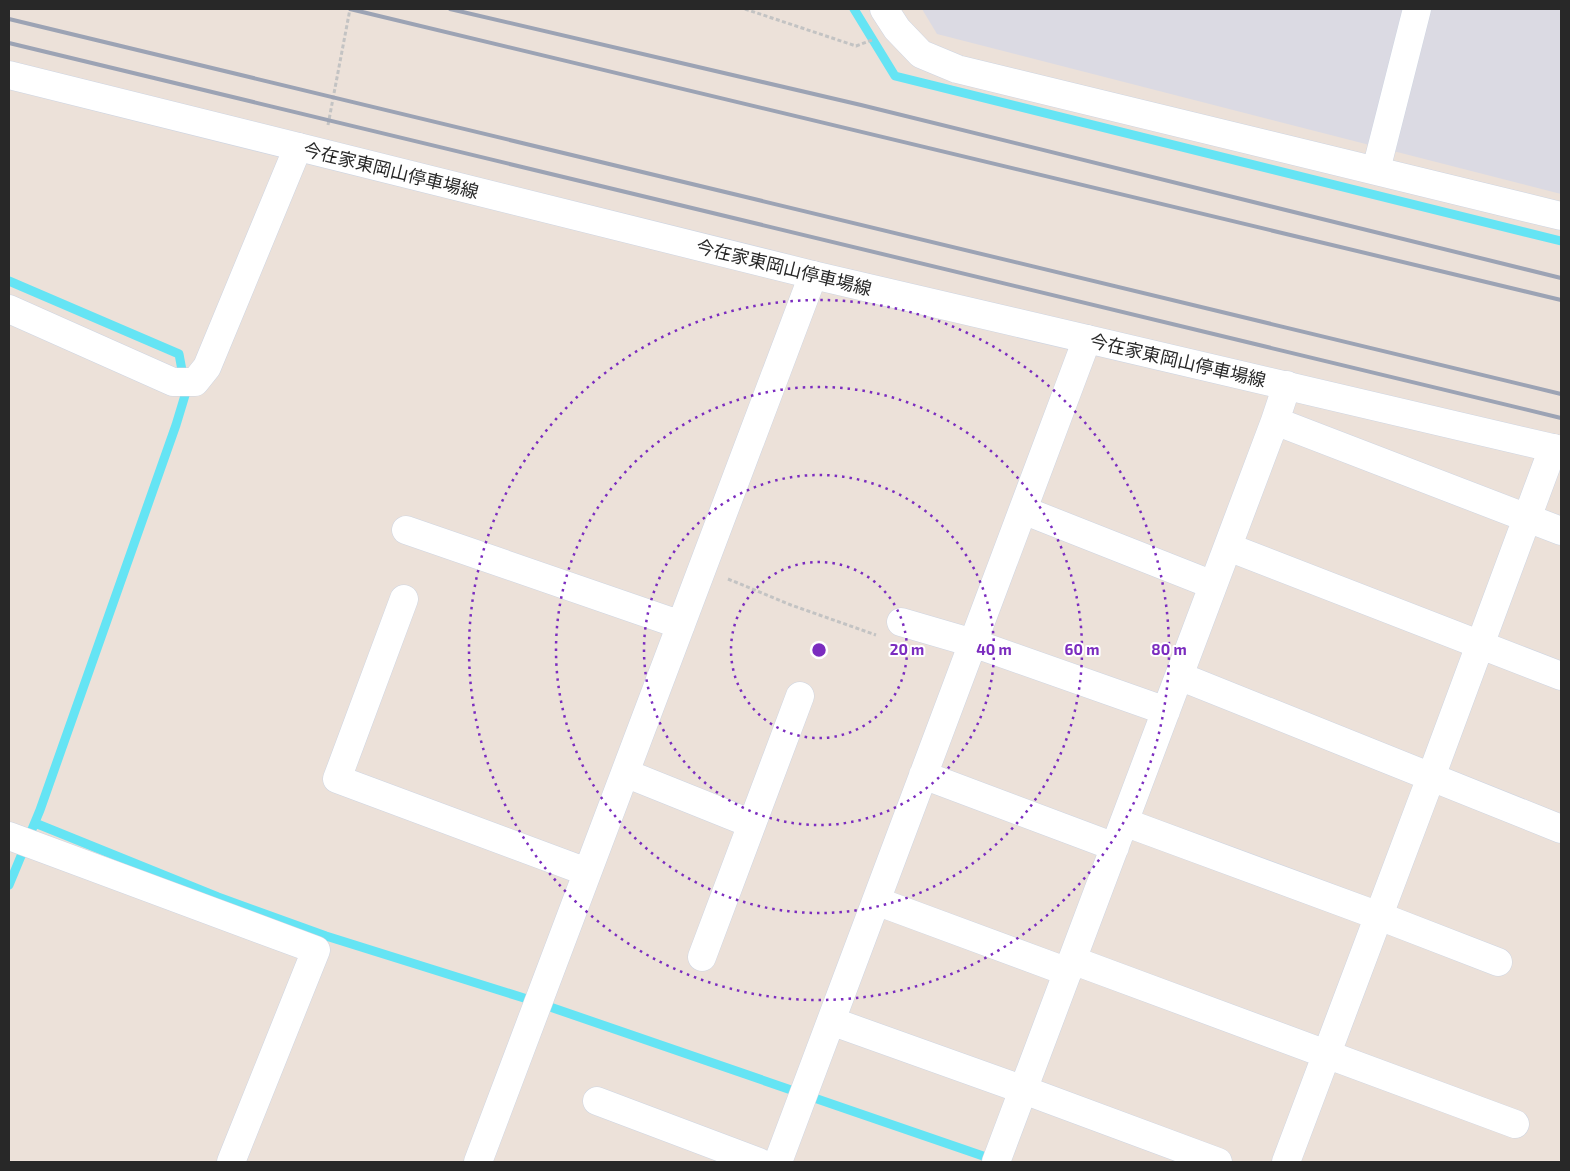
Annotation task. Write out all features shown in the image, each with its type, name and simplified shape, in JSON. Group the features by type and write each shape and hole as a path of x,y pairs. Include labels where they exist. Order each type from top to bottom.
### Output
{"street":[{"path":"884,9 897,29 921,54 957,69 1561,216"},
{"path":"1376,170 1417,9"},
{"name":"今在家東岡山停車場線","path":"9,74 813,275 1557,449"},
{"path":"9,309 184,382 207,367 311,150"},
{"path":"478,1162 813,275"},
{"path":"778,1162 1087,339"},
{"path":"996,1162 1228,547 1287,385"},
{"path":"1275,421 1561,531"},
{"path":"1286,1162 1527,518 1557,449"},
{"path":"1023,510 1213,585"},
{"path":"406,530 681,625"},
{"path":"1228,547 1561,676"},
{"path":"404,599 338,779 587,872"},
{"path":"901,622 973,643 1166,711"},
{"path":"1179,676 1561,828"},
{"path":"702,957 800,696"},
{"path":"625,773 752,824"},
{"path":"924,775 1115,847"},
{"path":"1124,822 1498,962"},
{"path":"22,841 316,950 231,1162"},
{"path":"876,900 1327,1055 1514,1124"},
{"path":"832,1021 1218,1162"},
{"path":"597,1101 713,1154 759,1162"}],"path":[{"path":"311,150 350,9"},
{"path":"745,9 856,46 864,44"},
{"path":"702,568 791,605 890,640 901,622"}],"shaded area":[{"path":"922,9 1561,9 1561,194 937,34"}],"waterway":[{"path":"854,9 895,76 1561,241"},
{"path":"9,281 179,354 186,392 40,810 9,885"},
{"path":"35,823 218,897 326,936 524,998 986,1157"}],"railway":[{"path":"350,9 1561,300"},
{"path":"450,9 861,105 1561,278"},
{"path":"9,19 1561,394"},
{"path":"9,43 1561,418"}]}
